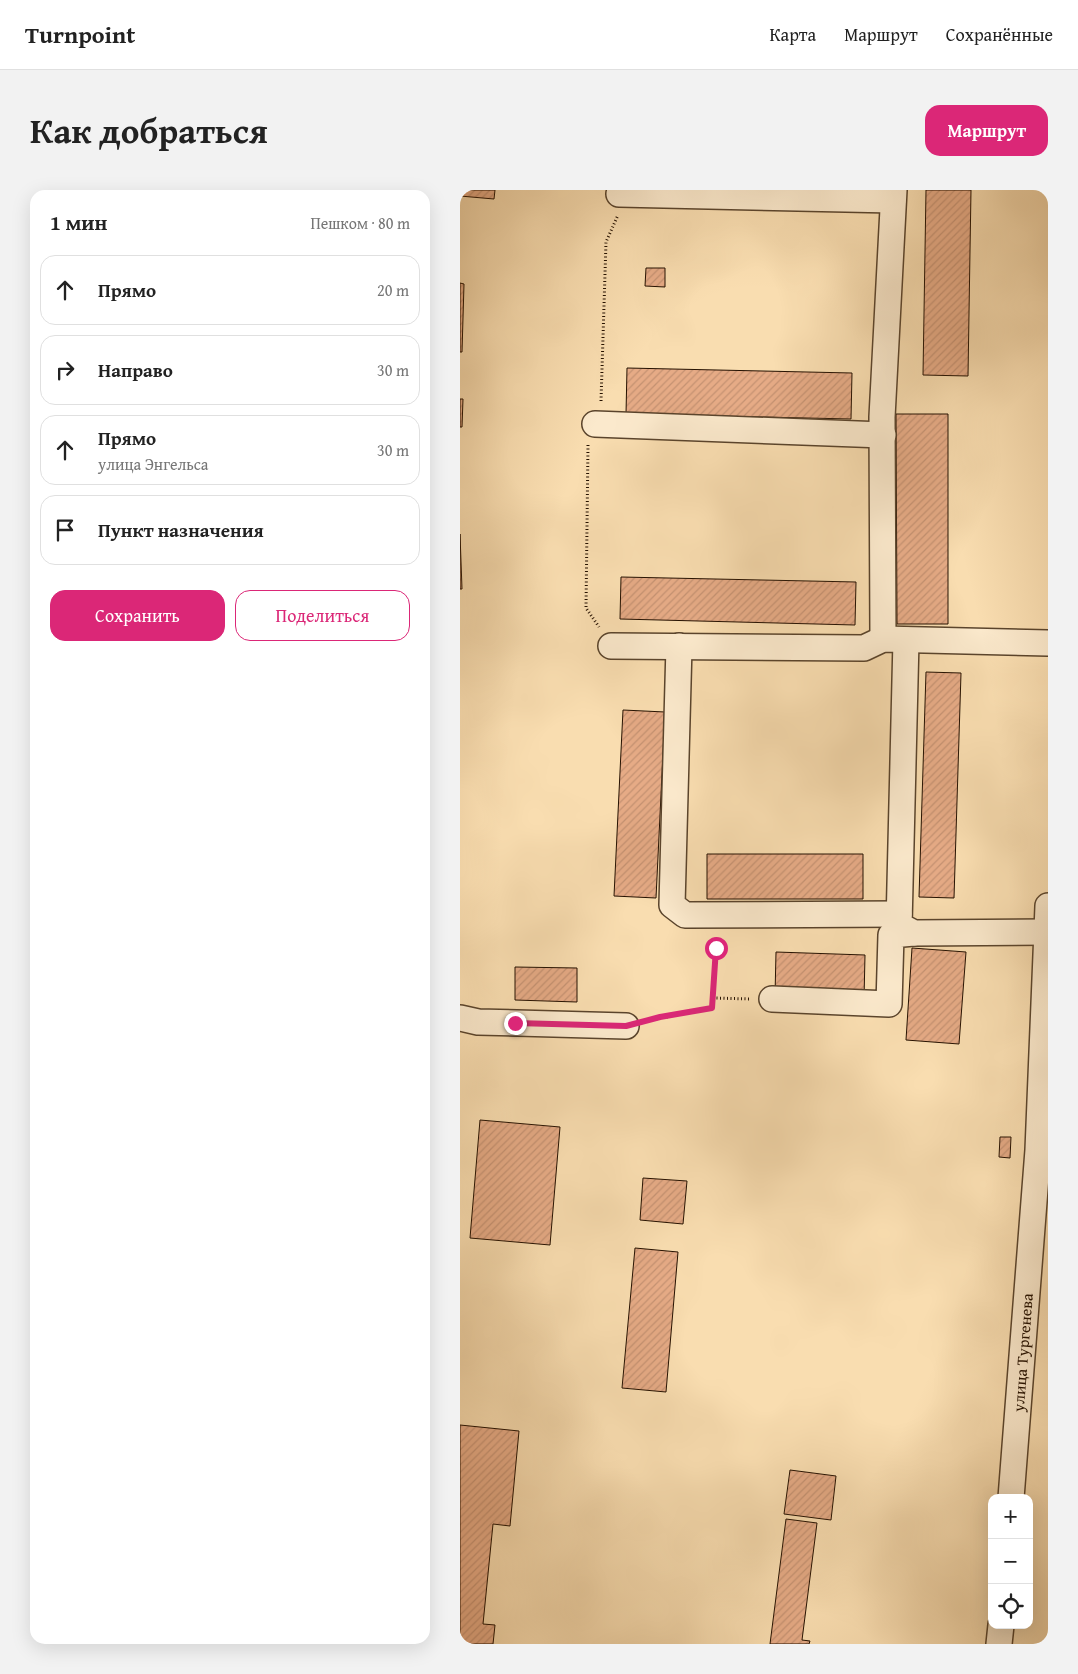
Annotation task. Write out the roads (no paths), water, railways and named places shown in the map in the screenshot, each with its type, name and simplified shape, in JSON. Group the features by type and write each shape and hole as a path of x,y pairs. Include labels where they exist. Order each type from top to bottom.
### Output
{"street":[{"path":"619,194 893,195 883,435 895,639 907,924"},
{"path":"594,424 883,435"},
{"path":"611,646 864,648 895,639 1048,643"},
{"path":"680,646 672,905 685,915 717,914 1047,932"},
{"name":"улица Тургенева","path":"1011,1494 1038,1150 1048,906"},
{"path":"772,999 889,1004 891,935 907,924"},
{"path":"460,1018 478,1022 626,1026"},
{"path":"999,1644 1001,1629"}]}
